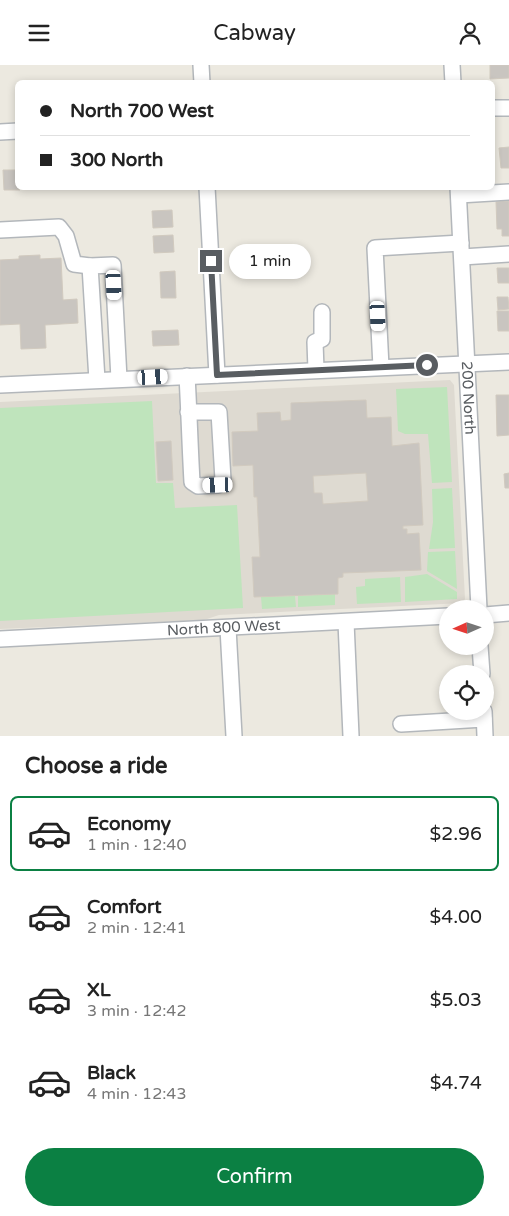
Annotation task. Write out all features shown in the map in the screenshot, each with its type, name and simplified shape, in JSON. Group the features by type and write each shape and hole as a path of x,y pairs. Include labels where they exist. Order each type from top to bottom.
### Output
{"street":[{"path":"201,65 202,80"},
{"path":"452,65 453,80"},
{"path":"495,109 509,108"},
{"path":"0,132 15,131"},
{"path":"207,190 217,375"},
{"path":"458,191 509,192"},
{"name":"200 North","path":"458,191 478,600"},
{"path":"0,230 59,227 66,235 74,264 90,266 113,265 119,379"},
{"path":"381,367 375,248 461,250 509,254"},
{"path":"90,266 97,380"},
{"path":"316,370 315,342 322,339 322,312"},
{"path":"0,385 509,362"},
{"path":"187,376 188,412 192,482 198,486 218,485 223,480 219,412 188,412"},
{"path":"494,614 509,613"},
{"name":"North 800 West","path":"0,639 439,617"},
{"path":"346,622 351,736"},
{"path":"228,628 234,736"},
{"path":"401,724 439,720"},
{"path":"484,720 485,736"}],"shaded area":[{"path":"450,380 454,385 465,599 439,600 439,604 219,615 204,620 0,629 0,402"}],"green space":[{"path":"447,387 452,482 432,483 428,434 405,434 398,431 396,389"},
{"path":"152,401 156,483 173,483 175,508 237,505 243,608 0,621 0,408"},
{"path":"452,488 455,548 429,549 433,522 432,489"},
{"path":"455,551 457,589 427,571 428,552"},
{"path":"427,574 457,592 457,599 405,602 405,577"},
{"path":"400,577 401,602 357,604 356,587 365,586 365,579"},
{"path":"335,594 335,605 298,607 298,596"},
{"path":"295,596 296,607 262,609 261,597"}],"building":[{"path":"490,65 509,65 509,78 490,79"},
{"path":"509,147 509,168 501,168 499,148"},
{"path":"3,170 15,170 15,190 4,190"},
{"path":"509,201 509,236 502,236 502,229 497,229 496,202"},
{"path":"172,210 173,227 153,228 152,211"},
{"path":"173,235 174,252 154,253 153,236"},
{"path":"40,255 40,259 61,258 63,300 77,299 78,323 45,325 46,348 21,349 20,324 0,325 0,260 19,259 19,256"},
{"path":"497,268 509,268 509,283 498,283"},
{"path":"175,271 176,298 161,298 160,272"},
{"path":"497,297 508,297 509,309 498,310"},
{"path":"497,311 509,311 509,331 498,331"},
{"path":"178,330 179,345 153,346 152,331"},
{"path":"496,395 509,395 509,435 497,436"},
{"path":"366,400 367,418 391,417 392,446 419,443 423,525 403,526 403,529 407,529 407,534 419,533 421,570 343,573 343,577 338,578 338,594 254,597 252,557 260,557 257,497 254,497 253,465 233,466 232,432 258,431 257,413 280,412 281,421 291,420 291,403","holes":["366,473 368,501 323,504 322,493 314,493 313,476"]},
{"path":"171,441 173,480 158,481 156,442"},
{"path":"509,473 509,488 505,488 504,474"}],"route":[{"path":"211,261 217,375 427,365"}]}
